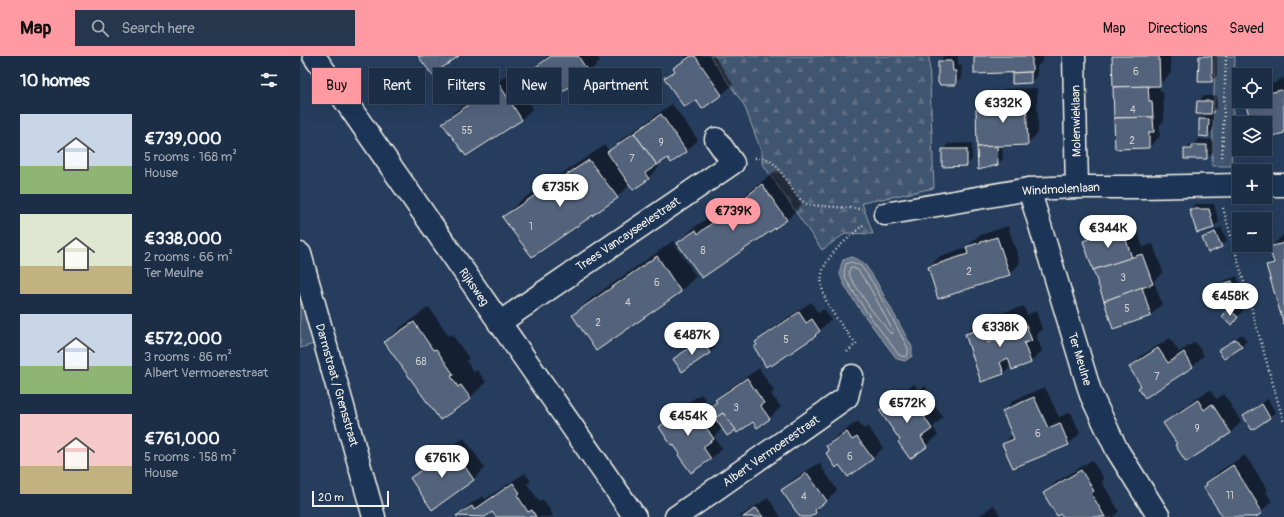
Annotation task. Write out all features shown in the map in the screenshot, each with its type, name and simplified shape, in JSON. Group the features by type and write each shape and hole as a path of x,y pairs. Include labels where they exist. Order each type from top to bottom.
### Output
{"street":[{"name":"Rijksweg","path":"314,56 635,517"},
{"name":"Molenwieklaan","path":"1074,56 1077,187"},
{"path":"716,139 733,163"},
{"name":"Trees Vancayseelestraat","path":"499,322 733,163"},
{"path":"1272,185 1284,185"},
{"name":"Windmolenlaan","path":"878,216 1029,190 1077,187 1230,186"},
{"name":"Ter Meulne","path":"1029,190 1091,395 1117,450 1159,517"},
{"name":"Darmstraat / Grensstraat","path":"300,254 374,517"},
{"name":"Albert Vermoerestraat","path":"676,517 847,397 852,376"}],"path":[{"path":"1226,56 1230,186 1223,210 1284,423"},
{"path":"733,163 761,157 767,158 774,163 797,198 802,202 808,205 869,209 878,216 835,251 827,260 821,279 824,296 828,304 856,344 840,359 852,376"}],"green space":[{"path":"710,56 929,56 934,188 862,203 873,234 846,233 822,250 762,163 762,153 744,105"},
{"path":"1215,56 1235,56 1235,68 1232,68 1233,108 1231,166 1212,166"},
{"path":"300,282 318,343 300,348"}],"water":[{"path":"852,257 864,263 876,281 912,347 912,356 905,361 897,359 847,290 840,270 843,260"}],"building":[{"path":"418,56 459,56 442,68 433,68 432,75"},
{"path":"551,56 578,56 586,68 569,68 569,87 561,93 561,68 534,68"},
{"path":"691,56 695,56 722,95 702,109 696,100 684,107 664,78 675,71 673,68"},
{"path":"974,56 1032,56 1032,72 974,74"},
{"path":"1112,56 1159,56 1160,86 1113,87"},
{"path":"1199,56 1212,56 1212,82 1198,82"},
{"path":"938,61 952,61 953,71 956,71 956,85 940,85 938,83"},
{"path":"1031,72 1031,83 1012,84 1012,73"},
{"path":"499,84 507,97 507,104 512,104 522,120 466,156 442,123 470,104 499,104"},
{"path":"1148,86 1149,101 1152,101 1153,117 1114,118 1113,87"},
{"path":"1281,90 1284,92 1284,133 1272,136 1272,116 1249,116 1247,108 1272,108 1272,92"},
{"path":"1026,99 1028,145 977,147 976,109 992,109 992,100"},
{"path":"1197,101 1212,101 1211,114 1196,114"},
{"path":"661,114 687,152 671,163 668,158 657,165 634,133"},
{"path":"1153,117 1154,132 1149,132 1149,148 1115,149 1114,118"},
{"path":"1199,119 1209,119 1208,137 1199,136"},
{"path":"634,133 657,165 645,173 649,179 633,190 607,152"},
{"path":"1192,145 1207,145 1207,159 1184,159 1184,149 1192,149"},
{"path":"997,146 998,165 978,170 977,147"},
{"path":"942,149 967,149 967,166 942,167"},
{"path":"589,160 618,198 532,257 502,217"},
{"path":"762,184 787,220 702,278 677,243 696,230 698,234"},
{"path":"1189,209 1209,209 1214,228 1197,233"},
{"path":"1122,228 1132,258 1093,270 1083,241"},
{"path":"1215,232 1222,247 1208,253 1202,238"},
{"path":"997,237 1010,275 938,299 928,267 968,254 966,247"},
{"path":"1284,243 1284,325 1266,265 1274,263 1271,252 1272,252 1272,246"},
{"path":"1142,254 1153,284 1104,301 1093,270"},
{"path":"657,256 681,292 596,351 572,315"},
{"path":"1232,281 1236,295 1223,299 1219,285"},
{"path":"1142,287 1151,316 1113,329 1104,301"},
{"path":"1228,309 1238,317 1232,325 1222,317"},
{"path":"799,312 806,323 812,319 820,331 815,335 816,336 771,366 770,364 766,367 754,347 757,345 755,342"},
{"path":"1013,316 1016,325 1025,322 1032,341 1024,343 1031,363 1012,370 1008,358 1000,362 1004,374 981,382 965,334 984,328 988,343 998,339 992,322"},
{"path":"414,322 433,350 436,349 454,375 451,376 458,387 461,385 471,399 440,420 384,342"},
{"path":"1236,339 1242,347 1224,359 1218,350"},
{"path":"701,340 710,353 682,372 673,359"},
{"path":"1158,348 1168,363 1184,352 1193,367 1145,398 1138,388 1141,386 1129,367"},
{"path":"747,378 764,403 760,405 770,419 757,428 753,422 737,433 723,413 715,418 708,409 717,402 715,400"},
{"path":"902,394 906,400 913,397 925,414 923,415 932,429 921,437 927,447 910,459 898,442 900,440 879,410"},
{"path":"1034,397 1048,428 1060,423 1069,445 1013,468 1002,444 1014,439 1002,411"},
{"path":"1198,400 1204,410 1212,404 1231,433 1186,462 1175,445 1177,444 1163,423"},
{"path":"690,404 714,439 703,447 711,459 691,473 678,455 680,454 673,444 671,445 659,427 664,423 663,422"},
{"path":"1262,404 1270,418 1252,430 1243,416"},
{"path":"723,413 736,430 727,436 715,418"},
{"path":"847,432 852,440 857,437 873,459 848,477 839,465 836,468 826,453 829,451 826,446"},
{"path":"452,448 474,480 432,510 410,478"},
{"path":"1233,465 1262,513 1256,517 1223,517 1203,487 1207,485 1206,483"},
{"path":"1081,470 1094,491 1091,493 1105,517 1063,517 1061,514 1057,516 1043,493"},
{"path":"807,473 827,501 815,510 816,513 810,517 800,517 781,490"},
{"path":"513,483 520,493 517,495 528,512 532,510 536,517 496,517 492,512 485,517 456,516 472,506 474,510"},
{"path":"756,508 763,517 743,517"}]}
